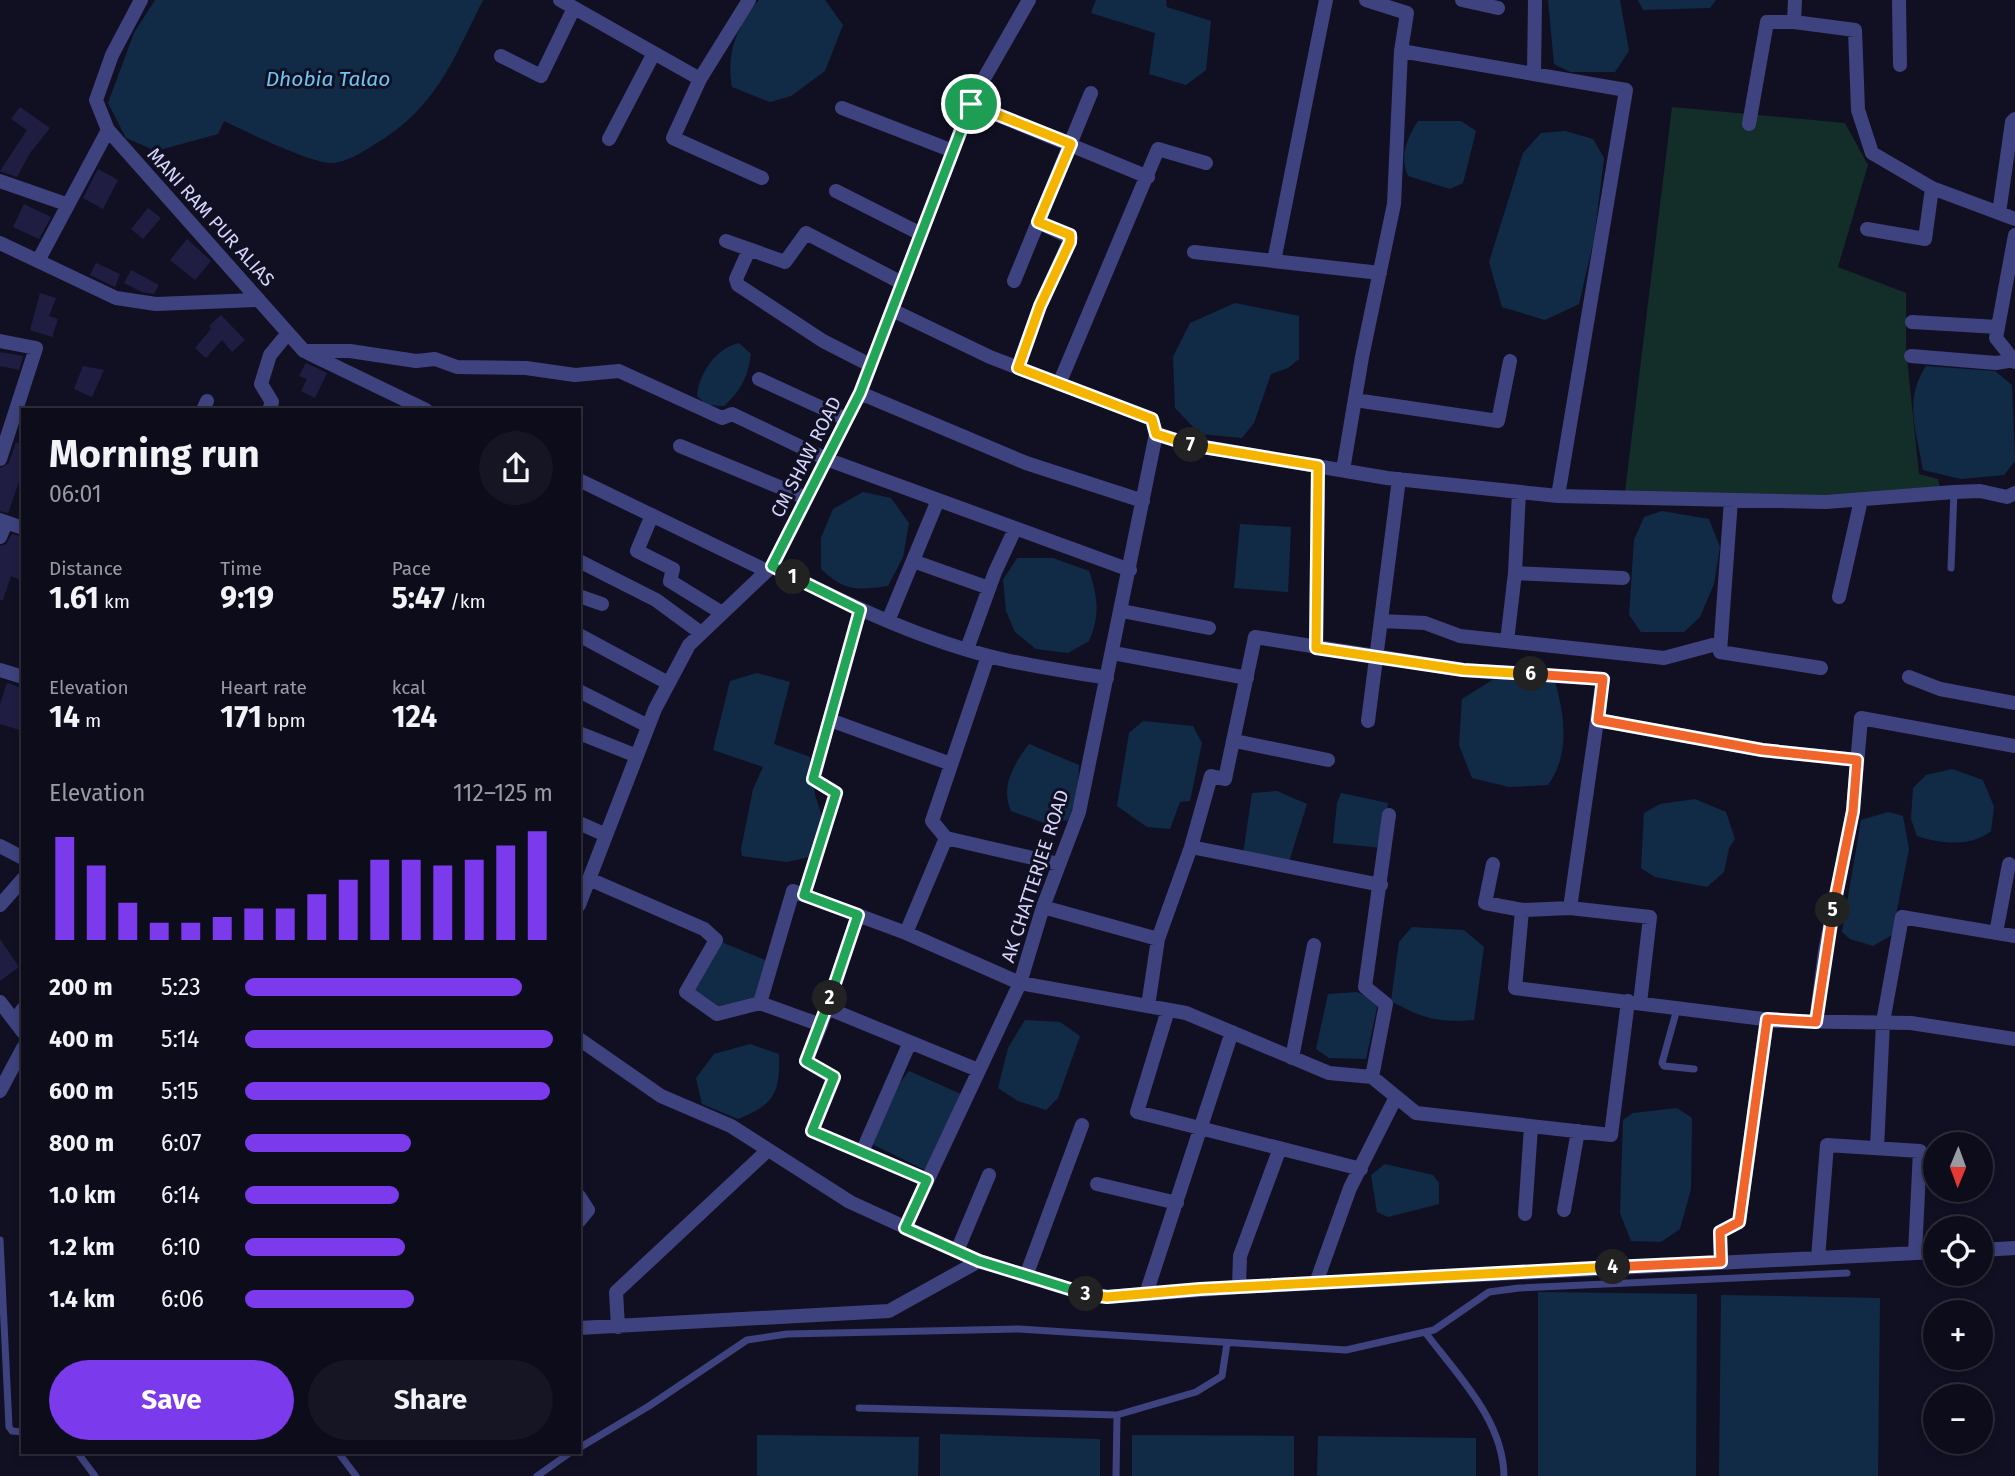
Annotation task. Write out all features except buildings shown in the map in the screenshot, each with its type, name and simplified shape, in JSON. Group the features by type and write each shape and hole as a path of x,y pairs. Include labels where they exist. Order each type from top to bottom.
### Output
{"street":[{"name":"MANI RAM PUR ALIAS","path":"141,0 112,55 96,100 108,130 304,351"},
{"path":"560,0 700,79"},
{"path":"749,0 700,79 673,135 674,140 762,178"},
{"name":"CM SHAW ROAD","path":"581,900 648,726 668,683 689,645 770,568 860,393 971,104 1029,0"},
{"path":"1274,261 1326,0"},
{"path":"1343,470 1394,204 1401,51 1407,13 1366,0"},
{"path":"1462,0 1498,8"},
{"path":"1534,74 1535,0"},
{"path":"1794,22 1796,0"},
{"path":"1899,0 1900,65"},
{"path":"501,57 541,76 574,8"},
{"path":"1749,124 1768,22 1794,22 1855,30 1858,110 1872,153 1932,188 2015,219"},
{"path":"1401,51 1626,90 1558,496"},
{"path":"609,139 654,53"},
{"path":"1014,281 1091,93"},
{"path":"971,104 1148,177"},
{"path":"842,108 953,151"},
{"path":"1998,213 2011,122 2015,119"},
{"path":"38,261 66,204 108,130"},
{"path":"1059,384 1158,149 1206,163"},
{"path":"0,181 66,204"},
{"path":"1867,229 1925,239 1932,188"},
{"path":"835,191 921,234"},
{"path":"1018,368 1040,306 1070,242 1070,235 1038,222"},
{"path":"726,241 785,262 806,233 902,283"},
{"path":"2014,361 1996,338 2015,235"},
{"path":"0,243 116,298 156,304 259,300"},
{"path":"749,250 736,279 738,285 823,341 870,365"},
{"path":"1194,251 1380,273"},
{"path":"892,310 1018,368 1152,419 1156,434 1193,445 1318,466 1399,479 1558,496 1861,500 1954,492 1980,491 2007,497 2015,493"},
{"path":"1912,322 1998,327"},
{"path":"270,408 272,402 261,384 270,355 288,333"},
{"path":"0,341 36,348 25,408"},
{"path":"304,351 350,351 416,361 435,359 457,367 526,368 575,375 619,371 722,418 732,414 826,459 1130,570"},
{"path":"304,351 422,408"},
{"path":"1911,356 1996,363 2014,361"},
{"path":"1355,400 1498,421 1510,361"},
{"path":"759,379 846,419"},
{"path":"860,393 1026,463 1143,501"},
{"path":"0,459 21,416"},
{"name":"AK CHATTERJEE ROAD","path":"905,1228 1020,984 1043,907 1079,812 1156,434"},
{"path":"680,446 806,498"},
{"path":"1316,648 1318,466"},
{"path":"1368,721 1399,479"},
{"path":"581,481 888,621 988,656 1107,678"},
{"path":"1507,641 1515,573 1519,492"},
{"path":"888,621 938,500"},
{"path":"1731,500 1720,652 1822,667"},
{"path":"1839,597 1861,500"},
{"path":"652,515 636,551 673,569 670,581 722,613"},
{"path":"2,526 21,528"},
{"path":"967,649 989,588 1015,529"},
{"path":"913,561 989,588"},
{"path":"581,562 656,600 701,633"},
{"path":"1515,573 1622,578"},
{"path":"581,597 602,604"},
{"path":"804,895 836,793 813,779 860,610"},
{"path":"1122,611 1209,628"},
{"path":"1381,621 1425,623 1460,636 1664,658 1720,643"},
{"path":"581,636 668,683"},
{"path":"1148,1006 1158,939 1191,847 1211,776 1225,779 1255,637 1378,659 1463,670 1603,679 1570,908"},
{"path":"1112,653 1247,678"},
{"path":"988,656 932,821 946,838 1059,864"},
{"path":"0,670 21,676"},
{"path":"1909,677 1940,690 2015,704"},
{"path":"581,692 648,726"},
{"path":"1816,1022 1825,951 1853,811 1861,719 2015,746"},
{"path":"830,720 951,764"},
{"path":"1598,720 1762,750 1857,760"},
{"path":"581,734 637,756"},
{"path":"1235,741 1328,760"},
{"path":"1372,1077 1386,1004 1365,987 1389,815"},
{"path":"581,824 606,835"},
{"path":"906,933 946,838"},
{"path":"0,846 21,857"},
{"path":"1191,847 1381,885"},
{"path":"760,1003 793,891 906,933 1020,984 1186,1013 1329,1073 1372,1077 1416,1112 1611,1135 1650,917 1570,908 1522,910 1485,903 1493,864"},
{"path":"1996,933 2009,864"},
{"path":"589,879 704,929 716,940 686,992 717,1014 760,1003 821,1025"},
{"path":"0,905 21,880"},
{"path":"1043,907 1158,939"},
{"path":"1522,910 1515,988 1767,1019 1912,1023 2015,1040"},
{"path":"858,915 806,1061 834,1077 812,1131 927,1180"},
{"path":"1877,1148 1882,1023 1902,917 2015,936"},
{"path":"1292,1058 1314,945"},
{"path":"0,1002 20,1021"},
{"path":"827,1008 978,1070"},
{"path":"1168,1010 1137,1112 1361,1169"},
{"path":"1721,1262 1720,1232 1739,1222 1767,1019"},
{"path":"1146,1294 1232,1032"},
{"path":"581,1040 661,1096 731,1126 850,1202 979,1261 1088,1295 1107,1297 1239,1287 1923,1253"},
{"path":"862,1152 910,1042"},
{"path":"0,1091 21,1052"},
{"path":"1316,1283 1350,1188 1396,1097"},
{"path":"1026,1276 1082,1125"},
{"path":"1525,1213 1531,1127"},
{"path":"1564,1210 1578,1131"},
{"path":"1818,1258 1827,1145 1920,1151 1915,1253"},
{"path":"1239,1287 1240,1256 1280,1148"},
{"path":"618,1326 616,1292 768,1150"},
{"path":"957,1251 989,1175"},
{"path":"1097,1184 1177,1203"},
{"path":"581,1199 588,1210 581,1219"},
{"path":"1993,1249 2015,1248"},
{"path":"581,1328 889,1311 979,1261"}],"lane":[{"path":"1951,568 1954,492"},
{"path":"1677,1007 1662,1063 1664,1066 1694,1069"},
{"path":"0,1240 9,1427 12,1431 21,1432"},
{"path":"581,1447 649,1406 747,1340 774,1336 1019,1329 1346,1350 1434,1330 1489,1292 1518,1288 1847,1273"},
{"path":"1425,1332 1482,1405 1504,1460 1504,1476"},
{"path":"859,1408 1116,1415 1196,1392 1222,1376 1227,1343"},
{"path":"1115,1476 1116,1415"},
{"path":"79,1454 95,1476"},
{"path":"340,1454 356,1476"},
{"path":"537,1476 568,1454"}],"green space":[{"path":"1672,107 1845,123 1868,165 1838,267 1906,293 1906,349 1919,474 1938,479 1940,488 1828,499 1625,492"}],"water":[{"name":"Dhobia Talao","path":"155,0 483,0 451,64 427,100 394,132 359,154 334,163 311,159 224,121 218,134 156,151 126,138 108,103 134,33"},
{"path":"759,0 825,0 843,25 825,71 791,96 770,102 732,87 731,63 735,41 739,30"},
{"path":"1096,0 1166,0 1167,7 1211,21 1206,70 1186,85 1149,74 1155,33 1091,13"},
{"path":"1548,0 1620,0 1629,51 1615,72 1570,72 1554,64"},
{"path":"1638,0 1716,0 1710,8 1643,10"},
{"path":"1418,121 1461,121 1476,131 1463,183 1450,189 1408,176 1404,155"},
{"path":"1565,131 1593,139 1604,158 1594,239 1579,304 1545,320 1502,307 1489,262 1523,153 1541,133"},
{"path":"1235,303 1299,316 1299,359 1288,368 1271,374 1254,423 1242,438 1200,434 1175,408 1173,357 1190,323"},
{"path":"739,343 751,354 743,383 724,406 707,405 697,396 705,370 723,350"},
{"path":"1926,366 1995,371 2012,385 2015,461 2004,475 1961,479 1923,470 1913,404 1919,379"},
{"path":"863,492 891,498 909,523 903,557 888,586 852,588 838,582 821,569 821,538 833,509"},
{"path":"1662,511 1709,519 1720,547 1714,584 1700,617 1684,632 1641,632 1629,615 1634,540 1644,517"},
{"path":"1240,524 1291,527 1288,592 1234,588"},
{"path":"1017,558 1053,558 1089,571 1096,606 1095,623 1089,641 1068,653 1036,649 1015,632 1006,611 1003,580"},
{"path":"757,673 790,682 774,744 810,757 815,795 823,819 814,856 787,862 742,856 741,849 753,789 763,767 713,750 730,681"},
{"path":"1500,675 1555,682 1564,735 1560,761 1548,785 1509,787 1472,778 1459,745 1462,699"},
{"path":"1143,721 1193,726 1202,743 1190,801 1180,802 1170,829 1147,827 1117,806 1129,733"},
{"path":"1029,744 1079,765 1078,794 1068,820 1047,824 1011,811 1007,793 1010,776"},
{"path":"1952,769 1983,780 1994,807 1991,831 1965,842 1936,841 1917,836 1911,819 1913,788 1926,775"},
{"path":"1277,791 1307,804 1288,865 1243,854 1252,793"},
{"path":"1341,793 1388,803 1382,848 1333,843 1337,803"},
{"path":"1695,799 1726,812 1735,839 1729,848 1724,872 1707,887 1655,877 1641,868 1644,813 1660,804"},
{"path":"1888,812 1903,816 1909,849 1892,935 1873,946 1850,939 1842,932 1861,820"},
{"path":"1412,927 1464,930 1484,947 1474,1020 1450,1021 1431,1018 1391,1001 1399,942"},
{"path":"719,941 770,962 755,997 717,1007 694,991"},
{"path":"1357,992 1378,1003 1366,1059 1329,1058 1316,1049 1328,994"},
{"path":"1025,1020 1060,1022 1080,1036 1058,1098 1046,1110 1018,1101 998,1088 1008,1048"},
{"path":"750,1044 779,1054 778,1078 773,1096 760,1108 738,1119 702,1104 696,1078 714,1054"},
{"path":"909,1071 961,1094 925,1170 872,1144 896,1088"},
{"path":"1677,1108 1692,1118 1691,1189 1680,1229 1661,1242 1631,1241 1620,1213 1623,1120 1633,1113"},
{"path":"1385,1164 1433,1175 1439,1183 1439,1204 1388,1217 1377,1212 1371,1175"},
{"path":"1538,1292 1697,1294 1696,1476 1538,1476"},
{"path":"1721,1295 1880,1298 1878,1476 1719,1476"},
{"path":"940,1434 1100,1439 1100,1476 940,1476"},
{"path":"757,1435 919,1437 918,1476 757,1476"},
{"path":"1132,1435 1294,1436 1294,1476 1132,1476"},
{"path":"1318,1436 1476,1438 1476,1476 1317,1476"}],"route":[{"path":"971,104 1071,144 1038,222 1070,235 1071,238 1040,306 1018,368 1152,419 1156,434 1193,445 1318,466 1316,648 1463,670 1603,679 1598,720 1762,750 1857,760 1853,811 1825,951 1816,1022 1767,1019 1739,1222 1720,1232 1721,1262 1200,1289 1107,1297 1088,1295 979,1261 905,1228 927,1180 812,1131 834,1077 806,1061 858,915 804,895 836,793 813,779 860,610 772,566 860,393 971,104"}]}
